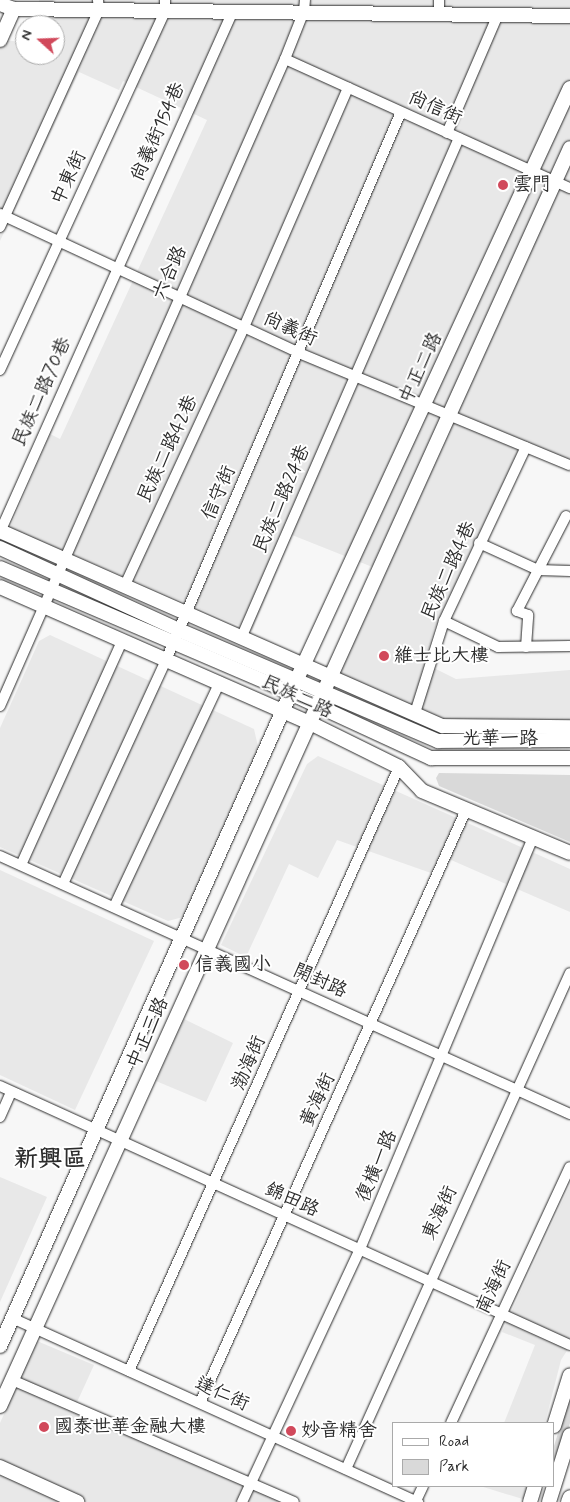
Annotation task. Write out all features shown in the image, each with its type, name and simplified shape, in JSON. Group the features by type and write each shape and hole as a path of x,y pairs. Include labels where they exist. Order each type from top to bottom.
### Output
{"street":[{"path":"0,4 14,9 98,5 165,6 232,13 304,6 439,7 497,17 570,16"},
{"path":"0,227 2,215 98,5"},
{"name":"中東街","path":"0,370 165,6"},
{"name":"六合路","path":"0,706 67,560 179,296 285,59 304,6"},
{"path":"0,40 14,9"},
{"name":"尚義街154巷","path":"117,266 232,13"},
{"path":"447,133 497,17"},
{"name":"尚信街","path":"285,59 570,188"},
{"name":"民族二路42巷","path":"125,585 244,327 348,88"},
{"name":"中正二路","path":"304,663 570,88"},
{"name":"信守街","path":"63,884 166,660 401,112"},
{"name":"民族二路24巷","path":"242,636 459,138"},
{"path":"331,676 570,148"},
{"name":"尚義街","path":"2,215 117,266 299,353 570,465"},
{"name":"民族二路70巷","path":"0,532 117,266"},
{"name":"民族二路4巷","path":"415,713 444,621 479,543 526,447"},
{"path":"526,647 528,615 517,611 566,516"},
{"name":"民族二路","path":"0,532 125,585 186,614 304,663 442,726"},
{"path":"479,543 538,570 570,571"},
{"name":"民族二路","path":"0,548 60,574 176,636 291,693 431,758"},
{"name":"民族二路","path":"0,568 176,636 297,679 438,742"},
{"name":"民族二路","path":"0,587 310,723 399,768 422,791 532,839 570,853"},
{"path":"444,621 498,647 570,646"},
{"path":"21,865 122,640"},
{"name":"中正三路","path":"0,1346 304,663"},
{"name":"中正三路","path":"0,1406 331,676"},
{"path":"114,907 220,682"},
{"name":"光華一路","path":"442,726 570,727"},
{"name":"光華一路","path":"438,742 570,740"},
{"name":"光華一路","path":"431,758 570,758"},
{"name":"渤海街","path":"129,1371 215,1184 399,768"},
{"name":"黃海街","path":"200,1403 372,1024 466,810"},
{"name":"復橫一路","path":"242,1502 360,1250 532,839"},
{"name":"開封路","path":"0,856 570,1114"},
{"name":"東海街","path":"346,1469 428,1280 570,973"},
{"name":"錦田路","path":"0,1086 570,1345"},
{"path":"0,1117 11,1092"},
{"name":"南海街","path":"451,1422 570,1167"},
{"name":"達仁街","path":"12,1318 417,1501"},
{"path":"555,1423 570,1375"},
{"path":"12,1380 251,1481 294,1502"},
{"path":"555,1483 570,1435"},
{"path":"0,1467 77,1502"},
{"path":"417,1501 423,1487"},
{"path":"530,1502 535,1487"},
{"path":"549,1502 554,1487"},
{"path":"568,1502 570,1497"}],"shaded area":[{"path":"39,0 570,0 570,460 524,441 434,629 412,707 337,674 385,572 292,535 252,631 10,528 50,434 60,439 207,120 123,81 119,90 79,72 0,241 0,40 15,41 15,65 65,65 65,15 39,15"},
{"path":"50,635 254,729 259,751 183,917 168,921 0,847 0,728 39,641"},
{"path":"434,668 456,679 570,670 570,723 443,721 420,712"},
{"path":"318,756 570,869 570,912 442,856 431,873 337,840 318,878 289,864 246,957 221,945 307,764"},
{"path":"0,870 154,941 75,1110 0,1075"},
{"path":"184,1019 233,1043 206,1102 156,1081"},
{"path":"0,1177 47,1197 0,1302"},
{"path":"570,1185 570,1346 561,1360 545,1422 504,1422 535,1345 502,1332"},
{"path":"37,1341 94,1365 73,1411 283,1502 0,1502 0,1423"},
{"path":"483,1487 529,1487 526,1500"}],"green space":[{"path":"439,773 570,775 570,842 439,786 436,778"},
{"path":"570,1395 570,1423 555,1470 555,1443"}],"place":[{"name":"雲門","path":"503,185"},
{"name":"維士比大樓","path":"384,656"},
{"name":"信義國小","path":"184,965"},
{"name":"國泰世華金融大樓","path":"44,1427"},
{"name":"妙音精舍","path":"291,1431"}],"district":[{"name":"新興區","path":"50,1160"}]}
